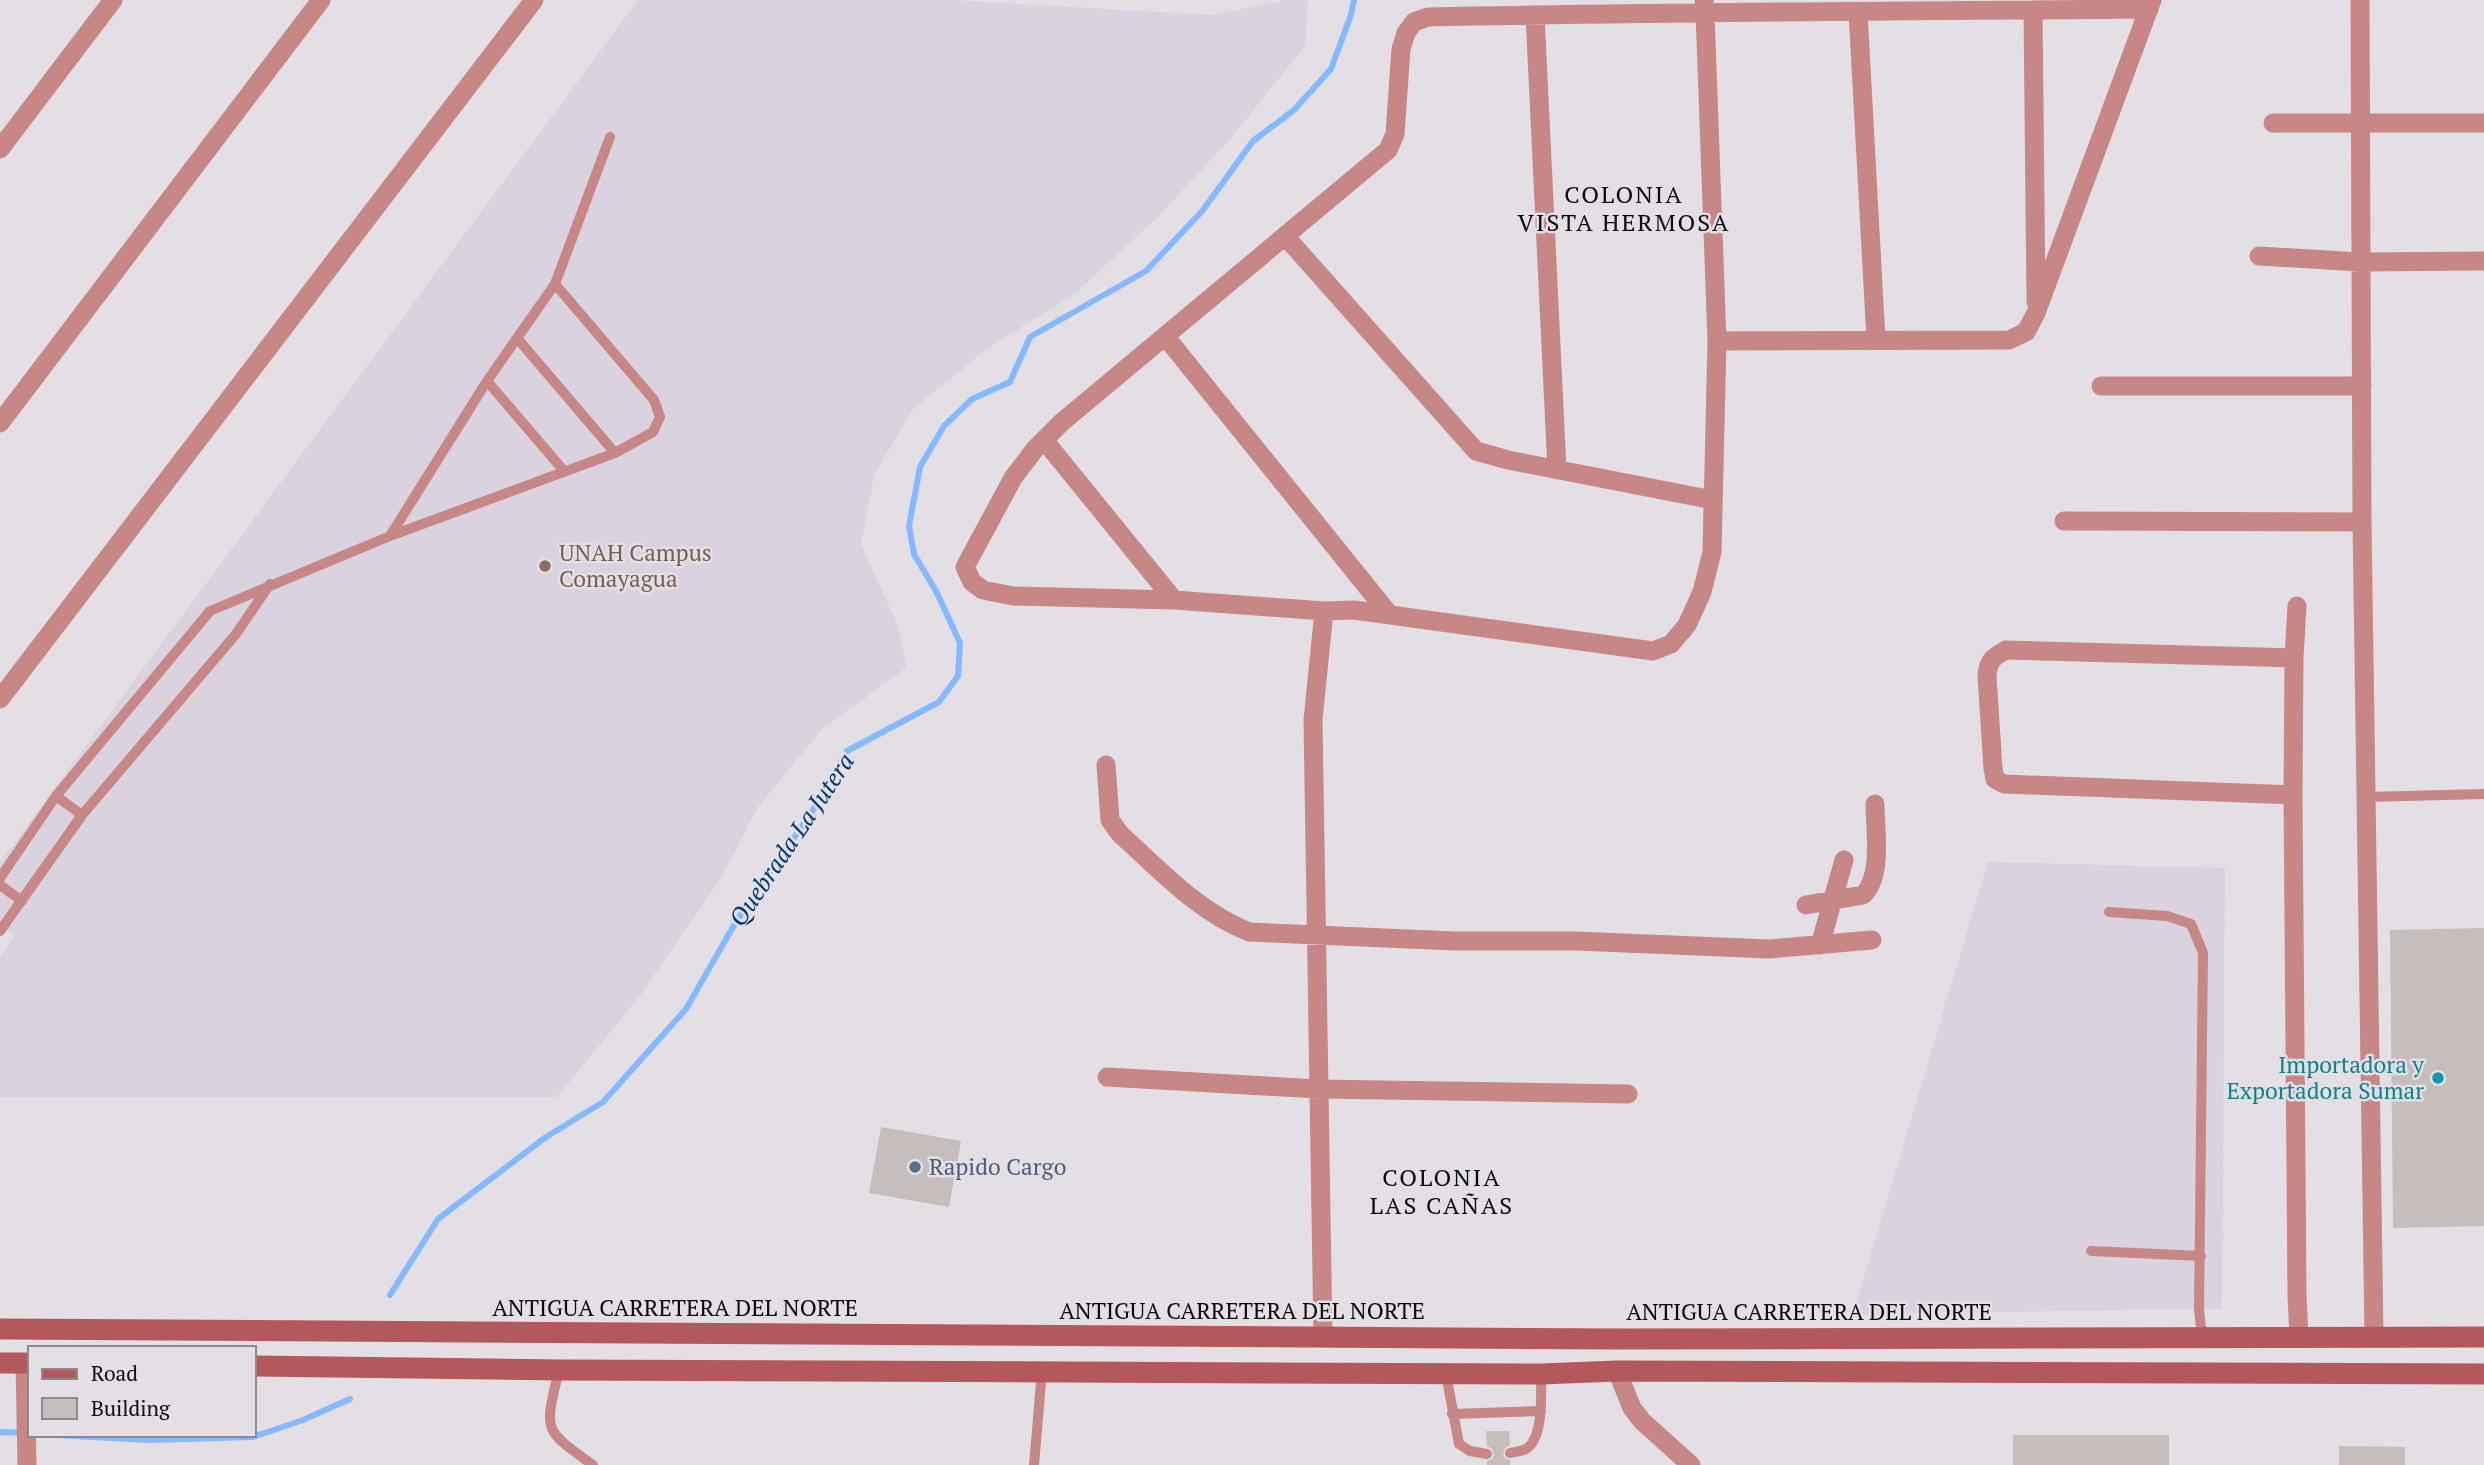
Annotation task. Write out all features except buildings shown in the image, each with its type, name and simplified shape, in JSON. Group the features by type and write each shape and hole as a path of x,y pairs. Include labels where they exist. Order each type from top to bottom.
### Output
{"main road":[{"name":"ANTIGUA CARRETERA DEL NORTE","path":"0,1329 1323,1338 2484,1337"},
{"path":"0,1363 27,1363"},
{"path":"256,1366 1446,1374 1617,1371 2484,1374"}],"street":[{"path":"0,149 113,0"},
{"path":"0,423 321,0"},
{"path":"0,699 534,0"},
{"path":"2360,0 2362,522 2374,1337"},
{"path":"1704,7 1717,341 1712,552 1702,592 1687,625 1671,644 1653,651 1354,610 1324,611 1174,600 1013,596 983,590 972,582 965,567 1013,478 1062,422 1388,150 1395,134 1401,49 1406,33 1414,22 1428,17 1704,7 1858,12 2033,10 2150,4 2036,313 2026,332 2009,340 1717,341"},
{"path":"2033,10 2036,313"},
{"path":"1858,12 1876,340"},
{"path":"1535,15 1557,470"},
{"path":"2273,123 2484,123"},
{"path":"1286,236 1476,451 1557,470 1713,500"},
{"path":"2259,256 2360,262 2484,261"},
{"path":"1165,336 1389,614"},
{"path":"2101,386 2362,386"},
{"path":"1044,440 1174,600"},
{"path":"2064,521 2362,522"},
{"path":"2297,606 2293,794 2299,1337"},
{"path":"1323,1338 1313,720 1324,611"},
{"path":"2293,794 2004,784 1995,779 1993,768 1987,676 1988,664 1996,655 2006,650 2294,658"},
{"path":"1106,765 1110,820 1120,834 1201,906 1225,923 1249,932 1455,941 1576,941 1769,949 1872,940"},
{"path":"1806,905 1863,895 1868,891 1876,864 1875,803"},
{"path":"1821,944 1843,860"},
{"path":"1108,1077 1318,1089 1628,1094"},
{"path":"27,1363 27,1459"},
{"path":"1617,1371 1632,1408 1642,1421 1690,1464"}],"lane":[{"path":"390,536 487,381 555,284 610,137"},
{"path":"0,878 56,796 210,611 390,536 615,453 653,432 658,424 659,410 654,400 555,284"},
{"path":"517,338 615,453"},
{"path":"487,381 564,471"},
{"path":"0,931 82,814 236,634 270,584"},
{"path":"2366,797 2484,794"},
{"path":"56,796 82,814"},
{"path":"0,885 22,901"},
{"path":"2109,912 2167,916 2190,924 2203,953 2199,1309 2202,1338"},
{"path":"2091,1251 2201,1256"},
{"path":"559,1370 550,1411 550,1428 561,1442 593,1465"},
{"path":"1034,1465 1042,1371"},
{"path":"1446,1374 1459,1444 1470,1451 1487,1454"},
{"path":"1510,1453 1526,1449 1534,1440 1541,1411 1541,1374"},
{"path":"1452,1414 1541,1411"}],"shaded area":[{"name":"UNAH Campus Comayagua","path":"638,0 953,0 1212,15 1285,0 1308,0 1305,46 1231,138 1158,217 1071,297 992,345 913,409 874,475 861,545 899,628 906,668 822,729 758,807 722,876 639,997 557,1097 0,1097 0,957 15,935 0,927 0,862"},
{"path":"1988,862 2225,868 2222,1309 1853,1314"}],"waterway":[{"name":"Quebrada La Jutera","path":"390,1295 438,1219 546,1137 603,1102 686,1009 737,920 812,812 847,751 939,702 958,676 960,643 937,593 914,554 909,526 920,467 944,426 972,399 1010,382 1030,337 1146,271 1203,210 1253,141 1294,110 1331,69 1354,0"},
{"name":"Quebrada La Jutera","path":"256,1436 303,1420 350,1399"},
{"name":"Quebrada La Jutera","path":"0,1432 23,1433"},
{"name":"Quebrada La Jutera","path":"93,1437 149,1440 253,1437"}],"place":[{"name":"UNAH Campus Comayagua","path":"545,566"},
{"name":"Importadora y Exportadora Sumar","path":"2438,1078"},
{"name":"Rapido Cargo","path":"915,1167"}],"district":[{"name":"COLONIA VISTA HERMOSA","path":"1624,209"},
{"name":"COLONIA LAS CAÑAS","path":"1442,1192"}]}
